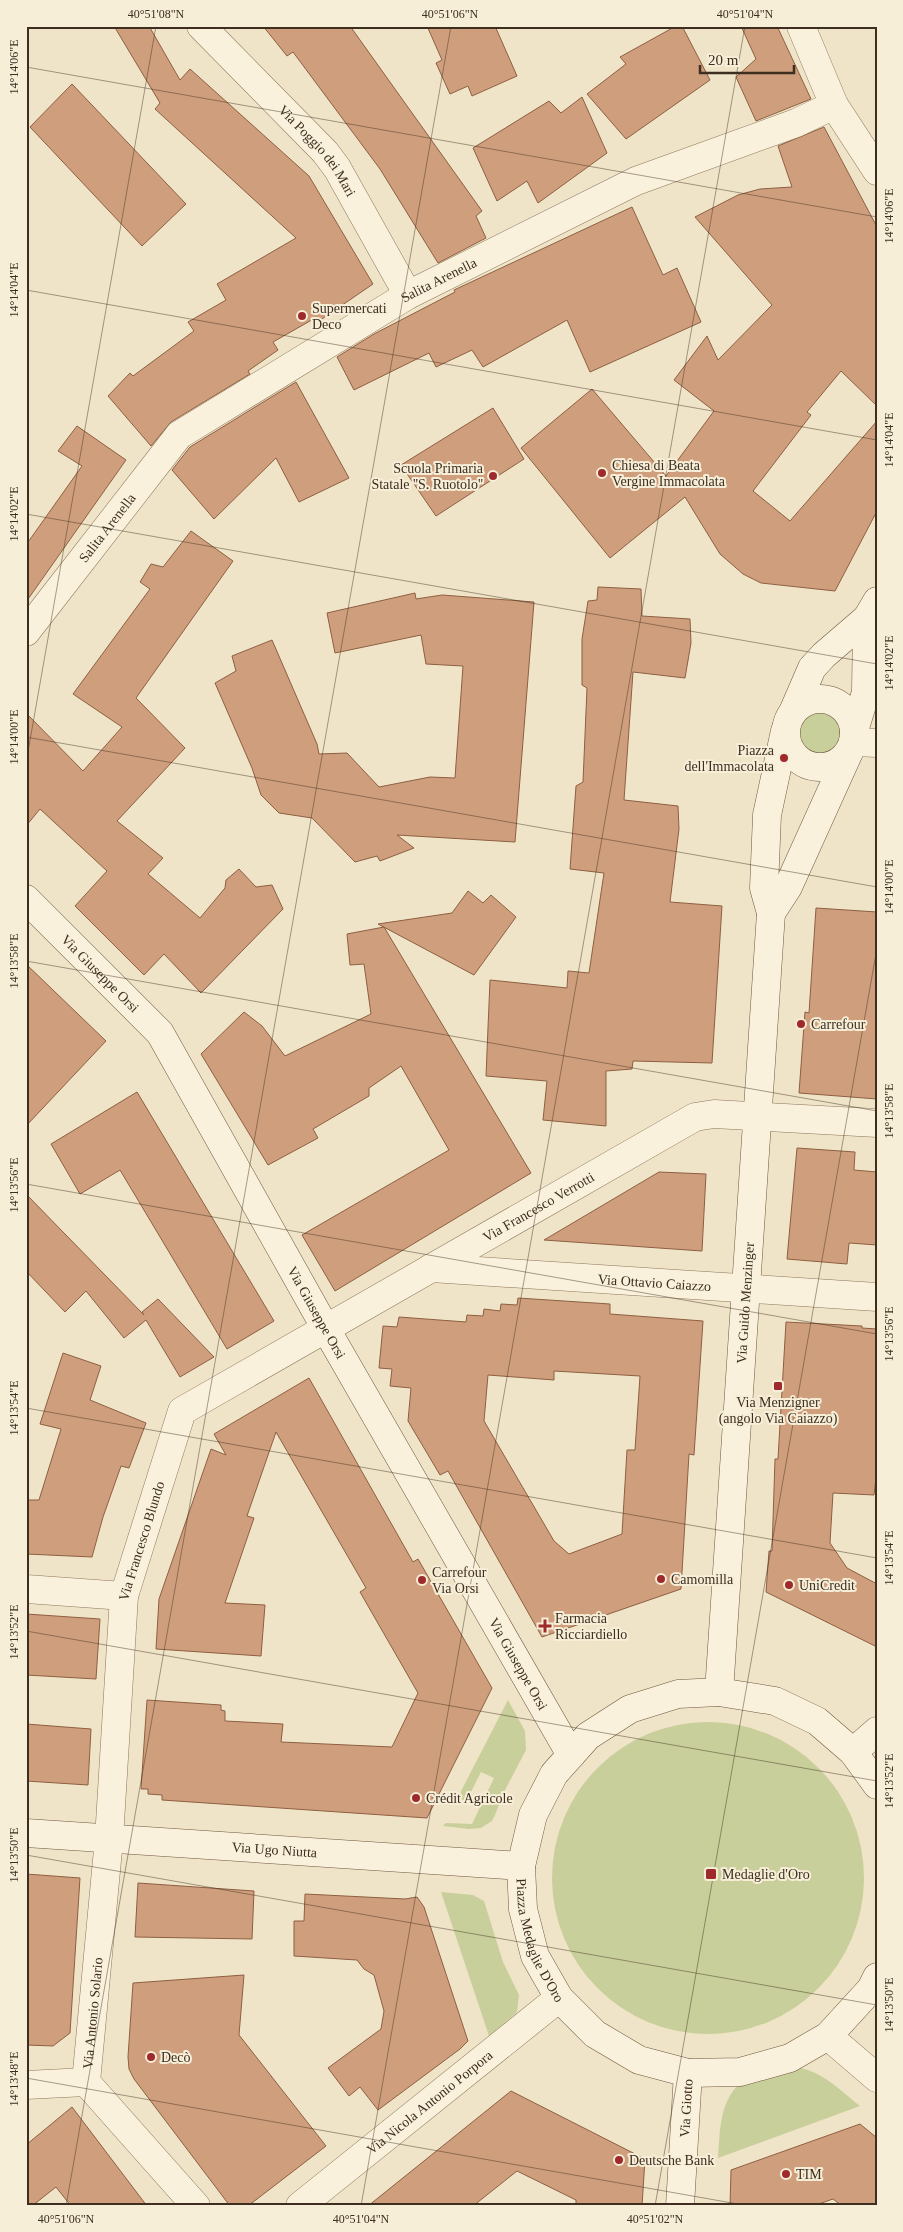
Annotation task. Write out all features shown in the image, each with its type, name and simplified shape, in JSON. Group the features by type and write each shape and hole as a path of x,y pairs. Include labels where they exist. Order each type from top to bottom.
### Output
{"street":[{"name":"Via Poggio dei Mari","path":"201,26 326,152 337,168 408,295"},
{"path":"801,26 834,105 877,171"},
{"name":"Salita Arenella","path":"26,632 179,435 408,295 636,182 796,123 834,105"},
{"path":"771,913 764,888 768,815 789,721 812,668 872,609"},
{"path":"771,913 788,887 858,742 866,692 872,609"},
{"path":"815,698 827,699 838,703 847,711 858,742 841,760 832,765 810,766 800,761 793,754 787,743 789,721 804,702 815,698"},
{"name":"Via Giuseppe Orsi","path":"26,899 160,1032 326,1328 572,1755"},
{"name":"Via Guido Menzinger","path":"719,1692 771,913"},
{"name":"Via Francesco Verrotti","path":"326,1328 695,1117 714,1114 877,1123"},
{"name":"Via Ottavio Caiazzo","path":"431,1268 877,1297"},
{"name":"Via Francesco Blundo","path":"109,1839 124,1596 182,1411 326,1328"},
{"path":"26,1589 124,1596"},
{"name":"Piazza Medaglie D'Oro","path":"877,1785 853,1752 817,1721 774,1700 719,1692 678,1694 630,1709 588,1736 554,1774 533,1815 521,1866 523,1909 535,1956 560,1998 595,2034 639,2060 688,2073 740,2072 790,2058 828,2036 871,1989 877,1977"},
{"path":"853,1752 877,1731"},
{"name":"Via Ugo Niutta","path":"26,1833 521,1866"},
{"name":"Via Antonio Solario","path":"109,1839 86,2082 196,2206"},
{"name":"Via Nicola Antonio Porpora","path":"300,2206 560,1998"},
{"path":"828,2036 877,2078"},
{"name":"Via Giotto","path":"680,2206 688,2073"},
{"path":"32,2089 86,2082"}],"green space":[{"path":"813,705 832,707 845,720 838,752 825,759 813,759 803,754 797,746 794,735 795,724 801,714"},
{"path":"508,1700 525,1731 526,1750 504,1792 492,1821 481,1828 469,1829 443,1826 446,1823 472,1824 494,1778 481,1772 466,1802 458,1797"},
{"path":"708,1722 738,1725 782,1740 807,1757 829,1779 846,1804 852,1818 861,1848 864,1878 861,1908 846,1952 829,1977 807,1999 782,2016 768,2022 738,2031 708,2034 678,2031 634,2016 609,1999 587,1977 570,1952 564,1938 555,1908 552,1878 555,1848 570,1804 587,1779 609,1757 634,1740 648,1734 678,1725"},
{"path":"441,1892 473,1895 484,1901 503,1962 519,1995 517,2012 489,2036"},
{"path":"796,2067 822,2077 860,2106 718,2158 720,2129 724,2110 727,2101 738,2085"}],"building":[{"path":"114,26 149,26 180,80 190,69 309,176 373,284 319,321 317,317 273,342 278,350 248,371 250,374 171,422 151,446 108,396 130,373 133,376 194,331 188,322 226,300 217,284 296,238 155,109 160,103"},
{"path":"263,26 350,26 482,211 476,216 486,238 438,263 380,169 293,52 287,56"},
{"path":"427,26 495,26 517,76 472,96 468,86 450,94 436,63 442,60"},
{"path":"676,26 682,26 710,80 626,139 587,94 626,64 620,57"},
{"path":"741,26 777,26 811,99 756,121 736,77 756,59"},
{"path":"72,84 186,204 142,246 30,127"},
{"path":"582,97 607,153 538,203 527,181 497,201 473,148 549,101 561,113"},
{"path":"824,127 877,227 877,406 841,371 807,412 811,415 753,491 790,521 877,421 877,511 835,591 761,583 743,574 720,554 685,497 610,558 521,448 592,389 666,476 714,411 674,380 707,336 718,360 772,305 695,217 738,195 760,189 792,187 778,146"},
{"path":"632,207 663,275 677,268 701,322 590,372 567,320 483,367 472,350 436,367 429,353 354,390 337,357 374,334 455,292 454,290"},
{"path":"296,382 349,478 299,502 276,458 214,519 172,470 190,447"},
{"path":"493,408 524,459 436,516 401,465"},
{"path":"77,426 126,460 26,602 26,545 82,466 58,451"},
{"path":"191,531 233,561 136,698 185,748 117,821 163,858 148,874 200,918 225,888 226,880 239,869 256,887 272,885 283,909 201,993 164,954 144,975 75,906 107,871 40,809 26,826 26,713 83,771 122,727 73,694 150,589 140,582 151,564 163,567"},
{"path":"598,587 641,589 642,616 690,619 691,643 685,678 633,672 624,800 678,806 679,829 670,902 722,906 712,1063 633,1061 632,1069 606,1071 606,1126 543,1120 547,1081 486,1076 490,980 567,988 568,971 589,973 604,873 570,869 576,786 583,782 587,688 582,685 582,639 588,601 597,600"},
{"path":"415,593 416,599 442,595 534,602 515,842 397,835 414,848 380,861 377,856 355,862 312,818 279,813 261,795 252,768 215,683 236,671 232,656 272,640 317,744 319,754 347,753 379,787 430,777 455,778 463,666 426,664 421,635 335,653 327,613"},
{"path":"468,891 483,903 491,895 516,917 474,975 378,924 452,913"},
{"path":"816,908 877,912 877,1099 799,1093 805,1012 809,1013"},
{"path":"384,927 531,1173 335,1291 302,1235 449,1150 401,1066 369,1088 369,1096 313,1129 318,1138 268,1165 201,1054 244,1012 262,1026 285,1056 371,1014 364,964 350,965 347,934"},
{"path":"26,964 106,1041 26,1126"},
{"path":"137,1092 274,1321 227,1349 120,1170 80,1194 51,1144"},
{"path":"797,1148 855,1152 854,1170 877,1172 877,1245 849,1243 847,1264 787,1259"},
{"path":"659,1172 706,1174 702,1251 544,1240"},
{"path":"26,1194 144,1315 142,1312 158,1299 214,1357 180,1377 146,1320 124,1338 86,1291 65,1312 26,1271"},
{"path":"518,1298 610,1304 610,1314 703,1321 694,1455 689,1454 681,1589 542,1637 448,1471 440,1475 408,1421 411,1388 390,1386 392,1369 379,1368 383,1326 397,1327 399,1317 466,1322 467,1315 483,1316 484,1309 500,1311 501,1304 517,1305","holes":["554,1371 640,1376 635,1450 627,1450 622,1534 569,1554 554,1541 484,1421 488,1375 554,1380"]},
{"path":"786,1322 862,1326 862,1328 877,1329 877,1469 874,1495 833,1493 830,1543 847,1568 877,1584 877,1647 766,1592 769,1551 772,1551 775,1459 778,1459"},
{"path":"63,1353 101,1366 90,1400 146,1423 129,1468 121,1466 103,1517 92,1557 26,1554 26,1500 39,1500 61,1429 40,1424"},
{"path":"309,1378 413,1562 418,1559 492,1688 427,1818 162,1800 162,1795 148,1794 148,1789 141,1789 147,1700 221,1705 221,1710 225,1711 225,1721 283,1724 281,1742 392,1747 418,1693 360,1592 366,1588 276,1432 247,1516 254,1518 225,1603 265,1605 261,1656 156,1649 159,1599 211,1449 226,1455 214,1434"},
{"path":"26,1614 100,1619 96,1679 26,1675"},
{"path":"26,1724 91,1729 88,1785 26,1781"},
{"path":"26,1874 80,1878 70,2033 53,2046 26,2045"},
{"path":"138,1883 254,1891 252,1939 135,1937"},
{"path":"305,1894 405,1899 417,1897 424,1907 468,2041 378,2110 360,2087 349,2096 328,2068 381,2029 384,2011 374,1975 364,1969 357,1960 294,1956 294,1921 304,1921"},
{"path":"244,1975 239,2035 326,2146 248,2206 230,2206 134,2079 129,2069 128,2057 133,1983"},
{"path":"511,2091 645,2159 642,2206 576,2206 576,2200 517,2171 473,2206 368,2206"},
{"path":"72,2107 147,2206 71,2206 56,2187 32,2206 26,2206 26,2145"},
{"path":"860,2124 877,2138 877,2206 842,2206 833,2199 813,2206 730,2206 731,2170"}],"place":[{"name":"Supermercati Deco","path":"302,316"},
{"name":"Chiesa di Beata Vergine Immacolata","path":"602,473"},
{"name":"Scuola Primaria Statale ''S. Ruotolo''","path":"493,476"},
{"name":"Piazza dell'Immacolata","path":"784,758"},
{"name":"Carrefour","path":"801,1024"},
{"name":"Via Menzigner (angolo Via Caiazzo)","path":"778,1386"},
{"name":"Camomilla","path":"661,1579"},
{"name":"Carrefour Via Orsi","path":"422,1580"},
{"name":"UniCredit","path":"789,1585"},
{"name":"Farmacia Ricciardiello","path":"545,1626"},
{"name":"Crédit Agricole","path":"416,1798"},
{"name":"Medaglie d'Oro","path":"711,1874"},
{"name":"Decò","path":"151,2057"},
{"name":"Deutsche Bank","path":"619,2160"},
{"name":"TIM","path":"786,2174"}]}
